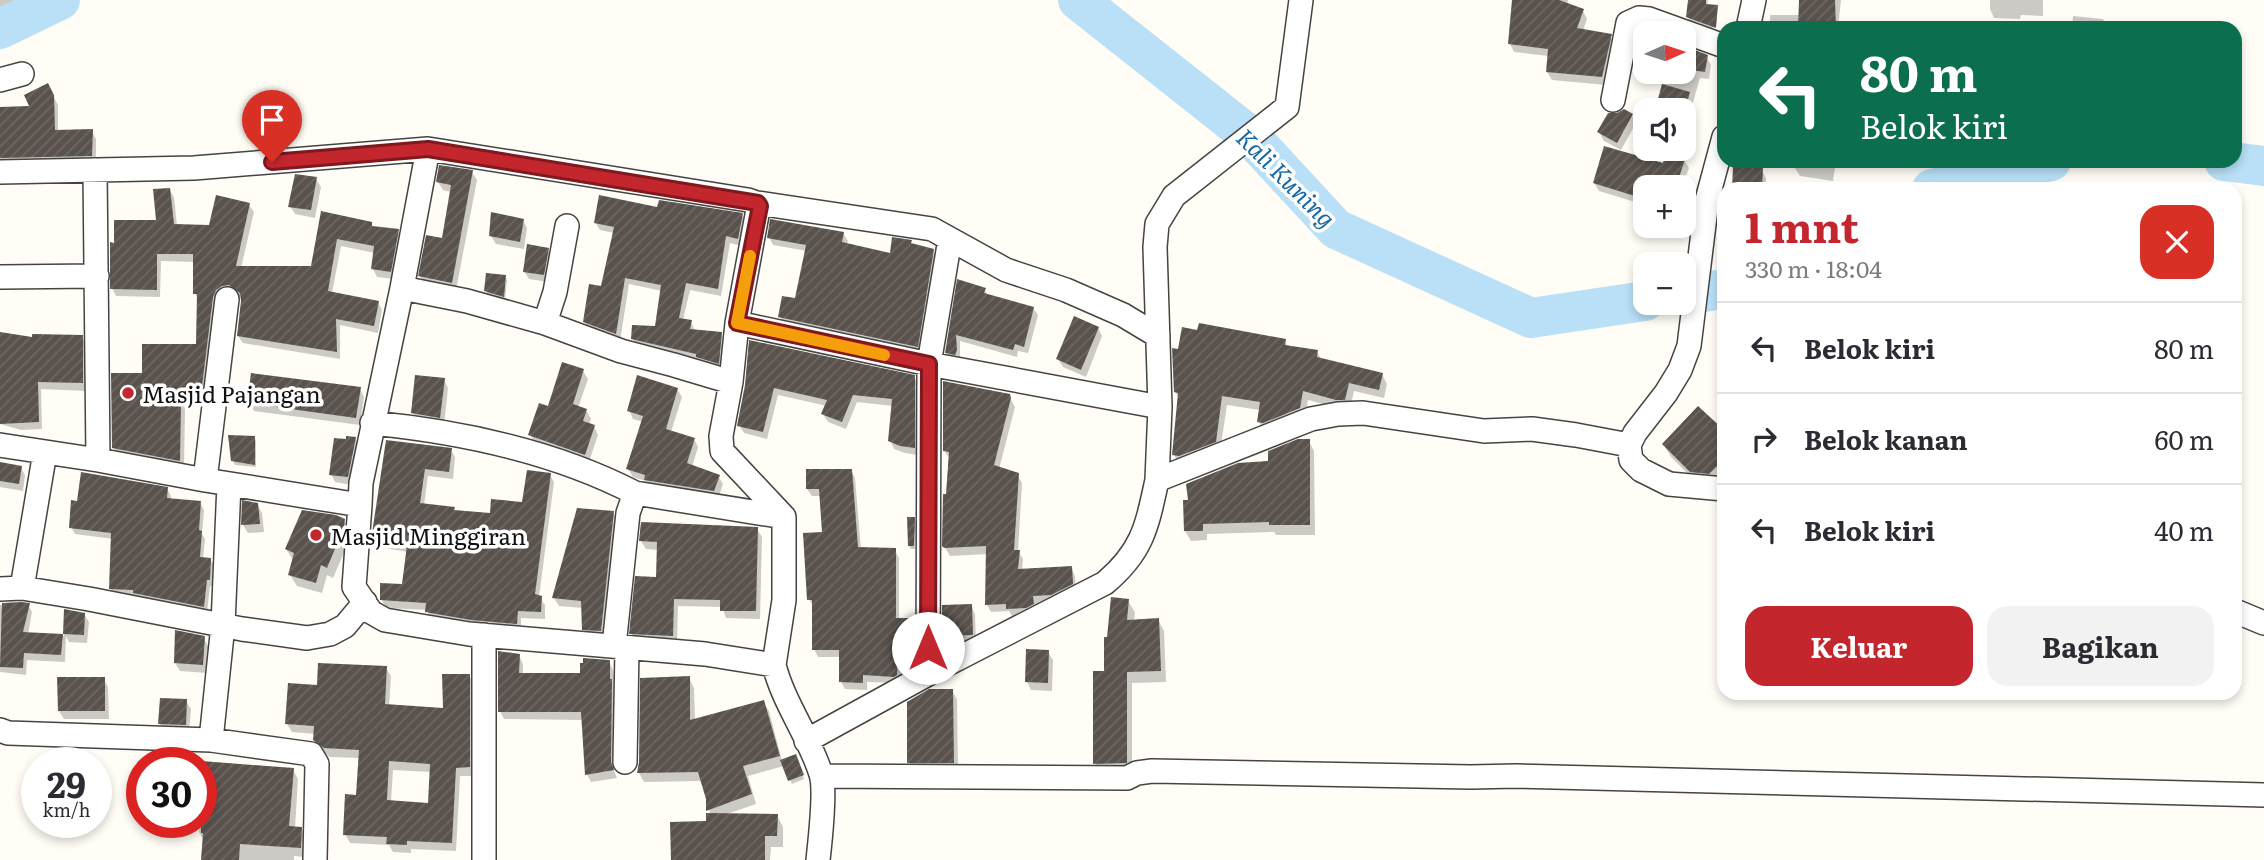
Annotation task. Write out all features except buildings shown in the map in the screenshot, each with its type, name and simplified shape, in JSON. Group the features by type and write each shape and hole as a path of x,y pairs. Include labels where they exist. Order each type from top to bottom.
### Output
{"street":[{"path":"806,741 928,674 1105,583 1121,570 1133,555 1148,521 1157,480 1160,407 1155,247 1157,224 1174,196 1287,107 1301,0"},
{"path":"1750,21 1754,0"},
{"path":"1613,100 1628,23 1639,18 1649,19 1717,43"},
{"path":"0,172 194,168 428,149 932,229 1006,270 1066,290 1124,315 1158,336"},
{"path":"428,149 361,483 355,587 371,612 385,620 484,635 705,654 775,665"},
{"path":"1717,163 1707,200 1689,346 1681,370 1629,445 1631,460 1641,470 1669,484 1717,488"},
{"path":"95,170 98,460"},
{"path":"758,203 760,206 737,323 721,436 722,452 784,517 784,600 775,665 780,687 822,776 818,860"},
{"path":"545,323 555,292 567,226"},
{"path":"928,674 929,364 950,239"},
{"path":"0,277 97,276"},
{"path":"402,288 467,301 545,323 621,351 730,383"},
{"path":"205,480 227,299"},
{"path":"737,323 929,364 1160,407"},
{"path":"1157,480 1311,419 1338,414 1363,413 1484,430 1532,429 1629,445"},
{"path":"372,423 414,427 520,448 584,469 635,493 784,517"},
{"path":"0,445 360,505"},
{"path":"45,452 11,588 89,599 307,638 330,634 345,626 365,602"},
{"path":"211,740 223,625 229,484"},
{"path":"625,762 620,647 628,513 635,493"},
{"path":"2242,614 2264,623"},
{"path":"484,635 484,860"},
{"path":"0,730 8,733 211,740 311,754 317,764 315,860"},
{"path":"822,776 1127,778 1137,773 1166,771 1516,776 2264,795"}],"waterway":[{"name":"Kali Kuning","path":"0,29 60,0"},
{"name":"Kali Kuning","path":"1078,0 1250,136 1336,229 1531,318 1633,303"},
{"name":"Kali Kuning","path":"2242,163 2264,166"},
{"name":"Kali Kuning","path":"1962,182 2021,168"},
{"name":"Kali Kuning","path":"1696,293 1717,290"}],"slow traffic":[{"path":"750,256 737,323 884,355"}],"place":[{"name":"Masjid Pajangan","path":"128,393"},
{"name":"Masjid Minggiran","path":"316,535"}],"route":[{"path":"272,162 428,149 758,203 760,206 737,323 929,364 928,648"}]}
